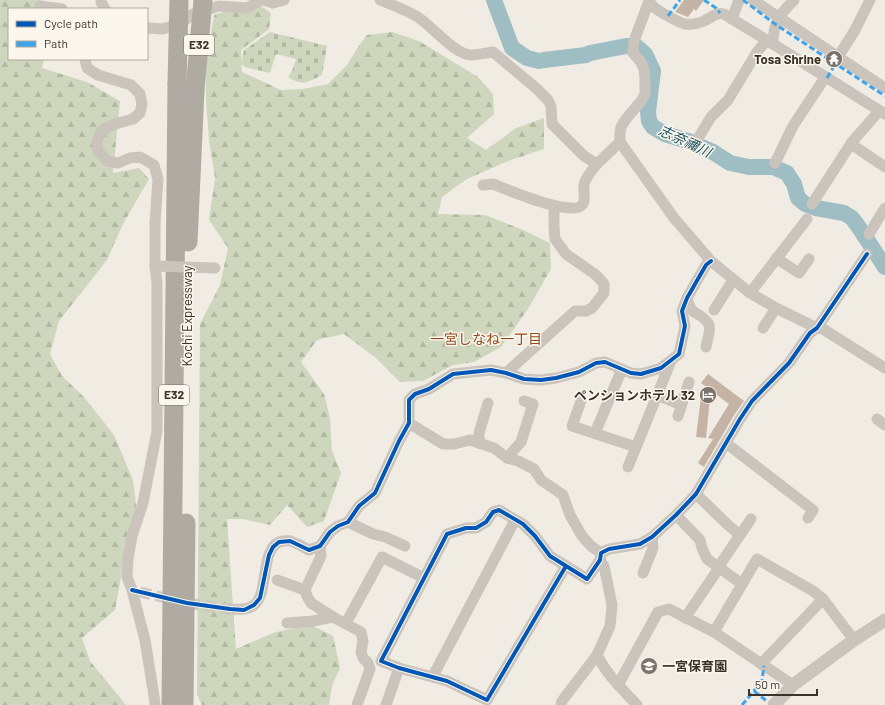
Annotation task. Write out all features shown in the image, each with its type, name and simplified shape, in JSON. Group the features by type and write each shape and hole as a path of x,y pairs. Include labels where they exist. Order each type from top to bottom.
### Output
{"highway":[{"name":"Kochi Expressway","path":"171,705 179,0"},
{"name":"Kochi Expressway","path":"184,705 188,231 195,90 203,0"}],"street":[{"path":"148,28 163,29 180,23 193,14 218,6 246,8 263,0 273,3 284,0"},
{"path":"380,0 417,16 429,24 461,53 472,55 493,52 548,100 551,106 552,124 584,156 597,164"},
{"path":"649,0 655,8 669,17 685,24 704,21 720,13 724,14 882,112 850,144 812,204"},
{"path":"649,0 634,42 633,53 642,62 645,79 645,94 642,100 626,119 620,133 620,142 674,218 711,261 733,280 776,308 817,328 823,329 885,368"},
{"path":"732,19 739,0"},
{"path":"753,0 885,88"},
{"path":"697,140 711,117 728,100 757,52 770,42 775,24 794,0"},
{"path":"838,57 855,30 870,0"},
{"path":"40,6 55,8"},
{"path":"85,60 86,68 98,75 131,85 140,94 142,104 140,113 133,119 115,124 102,130 96,140 98,151 107,161 118,163 130,158 140,157 154,165 158,179 154,266 157,283 157,431 143,503 132,536 127,577 136,591 155,705"},
{"path":"776,163 793,126 824,79 827,78"},
{"path":"483,184 492,184 554,206 579,208 583,204 584,184 597,164 620,142"},
{"path":"850,144 885,167"},
{"path":"506,373 575,311 586,311 592,308 604,293 604,284 596,275 566,254 555,239 554,206"},
{"path":"869,234 885,208"},
{"path":"750,292 807,219"},
{"path":"566,566 487,700 447,680 399,668 381,661 447,534 466,528 476,528 486,522 493,512 499,510 523,524 550,556 587,579 601,557 609,549 640,544 652,538 696,494 752,401 789,363 810,333 817,328 866,254"},
{"path":"776,258 799,272 809,260"},
{"path":"230,609 244,610 254,605 260,598 269,555 273,547 279,542 290,541 309,550 320,546 330,532 338,526 348,522 359,506 375,493 409,423 409,400 415,394 429,389 453,374 491,370 524,379 541,380 579,372 596,362 605,362 631,373 640,374 661,368 679,354 685,326 682,311 687,298 706,264 711,261"},
{"path":"154,266 215,268"},
{"path":"714,310 733,280"},
{"path":"687,298 693,311 704,318 709,325 706,347"},
{"path":"763,328 776,308"},
{"path":"628,466 671,361"},
{"path":"592,436 622,369"},
{"path":"657,395 680,410 689,382"},
{"path":"507,458 521,442 533,404 524,401"},
{"path":"581,401 572,426 592,436 636,447"},
{"path":"479,443 479,433 488,403"},
{"path":"409,423 443,444 454,444 470,440 494,448 507,458 518,461 534,469 541,480 563,495 570,515 582,536 601,557 612,605 610,626 597,655 562,701 561,705"},
{"path":"726,442 813,510 808,518"},
{"path":"696,494 740,535"},
{"path":"676,515 700,540 707,560 742,584"},
{"path":"685,618 751,518"},
{"path":"433,676 515,520"},
{"path":"348,522 373,534 385,537 405,546"},
{"path":"643,573 653,548 652,538"},
{"path":"320,546 321,556 305,590 311,603 361,632 363,640 361,652 370,669 357,705"},
{"path":"346,623 382,557 424,578"},
{"path":"714,632 757,559 813,591 823,599 854,640"},
{"path":"277,580 305,590"},
{"path":"761,664 823,599"},
{"path":"618,685 658,612 669,609 714,632 793,684"},
{"path":"287,623 313,621 333,617"},
{"path":"774,705 793,684 854,640 885,620"},
{"path":"597,655 609,675 636,705"},
{"path":"386,705 399,668"}],"green space":[{"path":"0,0 40,0 53,8 8,8 8,60 44,60 42,68 87,82 120,101 113,173 139,168 149,179 123,224 107,260 59,321 50,354 62,376 84,397 114,435 133,480 137,512 125,543 115,610 82,638 90,661 126,705 0,705"},
{"path":"254,1 271,13 269,29 241,50 242,72 281,90 303,89 328,84 347,65 367,35 392,32 419,41 478,77 493,94 494,114 467,138 486,150 516,128 544,118 544,149 508,161 467,179 442,197 438,214 485,215 523,230 550,243 551,269 528,309 501,347 474,362 453,365 423,381 400,382 376,358 344,334 317,340 301,362 324,394 330,418 332,451 341,473 324,521 307,527 287,505 270,525 243,519 227,519 236,649 273,633 309,624 333,636 340,668 332,686 329,705 202,705 197,695 200,324 220,285 228,248 209,220 215,178 209,140 206,101 206,63 214,15"},
{"path":"270,32 327,46 322,75 302,83 293,80 288,77 292,71 296,59 276,54 270,73 245,67 241,63 244,50"}],"building":[{"path":"684,0 704,0 696,11 694,9 688,17 675,12"},
{"path":"708,374 744,401 734,415 704,467 698,463 713,439 708,438 729,404 701,383"},
{"path":"701,397 710,398 706,438 696,437"}],"waterway":[{"name":"志奈禰川","path":"494,0 512,48 527,58 539,61 586,55 626,46 637,47 645,54 653,71 648,112 649,121 653,127 665,134 691,142 713,152 730,163 749,167 773,167 787,173 794,184 798,198 805,204 816,208 844,213 852,218 885,267"}],"tunnel":[{"path":"140,592 187,603 230,609"}],"marked path":[{"path":"668,16 680,0"},
{"path":"704,0 716,8 720,13"},
{"path":"743,0 775,24 885,96"},
{"path":"827,78 833,68"},
{"path":"742,705 762,680 764,666"},
{"path":"754,691 768,702"}],"cycle path":[{"path":"566,566 487,700 447,681 399,668 381,661 447,534 466,528 476,528 486,522 493,512 499,510 523,524 535,536 550,556 587,579 600,560 601,553 609,549 640,544 652,537 696,494 752,401 789,363 810,333 817,328 867,254"},
{"path":"132,590 187,603 230,609 244,610 254,605 260,598 269,555 273,547 279,542 290,541 309,550 320,546 330,532 338,526 348,522 359,506 375,493 409,423 409,400 415,394 429,389 453,374 491,370 524,379 541,380 579,372 596,363 605,362 631,373 641,374 661,368 679,354 685,326 682,311 687,298 706,265 711,261"}],"place":[{"name":"Tosa Shrine","path":"834,59"},
{"name":"ペンションホテル 32","path":"708,395"},
{"name":"一宮保育園","path":"649,666"}],"district":[{"name":"一宮しなね一丁目","path":"486,339"}]}
